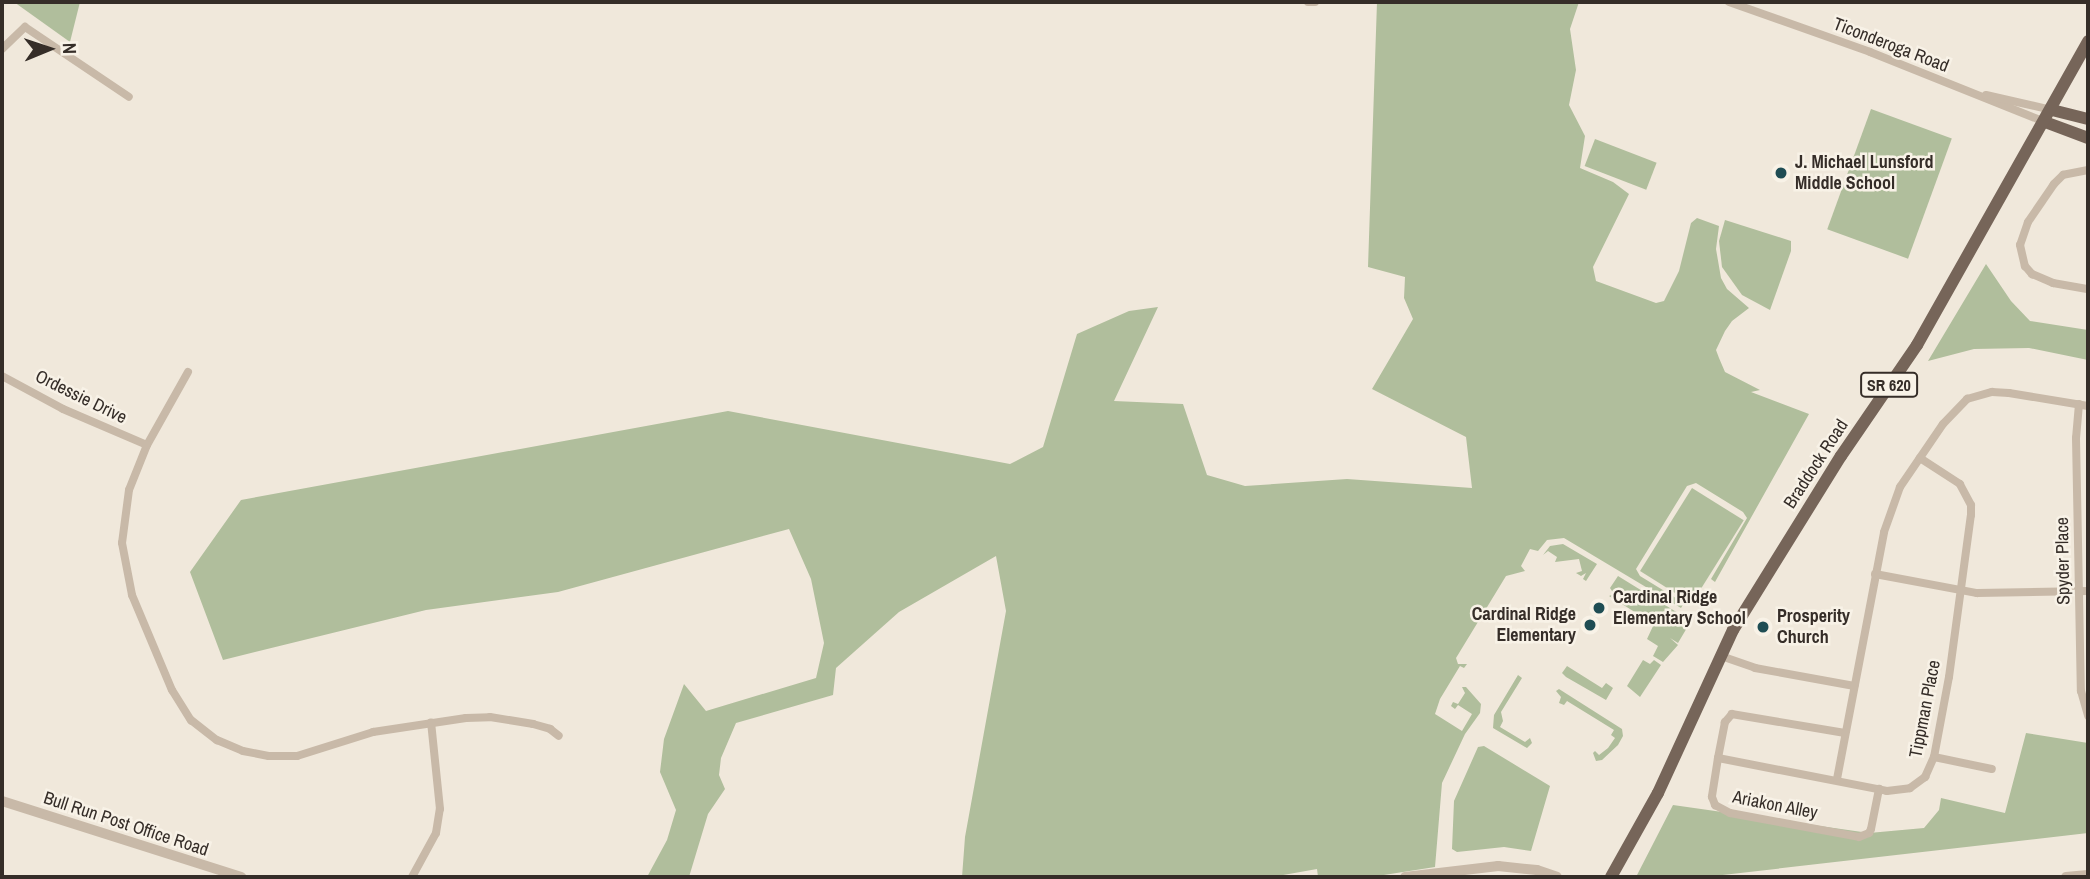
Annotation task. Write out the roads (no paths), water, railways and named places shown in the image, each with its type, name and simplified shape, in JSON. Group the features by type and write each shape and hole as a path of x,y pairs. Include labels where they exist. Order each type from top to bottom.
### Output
{"main road":[{"name":"Braddock Road","path":"1611,877 1658,793 1721,656 1769,569 1917,345 2052,110 2088,41"},
{"path":"2052,110 2088,119"},
{"path":"2045,122 2088,138"}],"street":[{"path":"1308,2 1315,2"},
{"name":"Ticonderoga Road","path":"1729,2 1870,52 2045,122"},
{"path":"2,49 25,27 129,97"},
{"name":"Ticonderoga Road","path":"1963,90 2052,110"},
{"path":"2088,170 2063,175 2054,184 2028,222 2020,245 2025,266 2032,274 2053,283 2088,289"},
{"path":"188,372 147,445 129,490 123,521 125,568 132,594 172,690 191,720 216,740 243,751 269,756 297,756 373,732 431,722 490,717 541,726 559,736"},
{"name":"Ordessie Drive","path":"2,376 63,409 147,445"},
{"path":"1837,779 1875,574 1892,503 1920,458 1957,407 1979,395 2008,393 2088,406"},
{"name":"Spyder Place","path":"2079,404 2084,591 2081,691 2084,711 2088,716"},
{"name":"Tippman Place","path":"1718,758 1898,791 1926,777 1934,757 1961,590 1971,505 1960,484 1920,458"},
{"path":"1875,574 1978,593 2084,591"},
{"path":"1721,656 1755,668 1854,686"},
{"name":"Ariakon Alley","path":"1845,733 1732,714 1725,722 1718,758 1712,797 1715,805 1730,813 1859,837 1869,833 1871,829 1879,789"},
{"path":"412,877 436,833 440,809 431,722"},
{"path":"1934,757 1992,769"},
{"name":"Bull Run Post Office Road","path":"2,801 241,877"},
{"path":"1405,877 1498,866 1537,870 1557,877"},
{"path":"2066,877 2088,874"}],"place":[{"name":"J. Michael Lunsford Middle School","path":"1781,173"},
{"name":"Cardinal Ridge Elementary School","path":"1599,608"},
{"name":"Cardinal Ridge Elementary","path":"1590,625"},
{"name":"Prosperity Church","path":"1763,627"}]}
